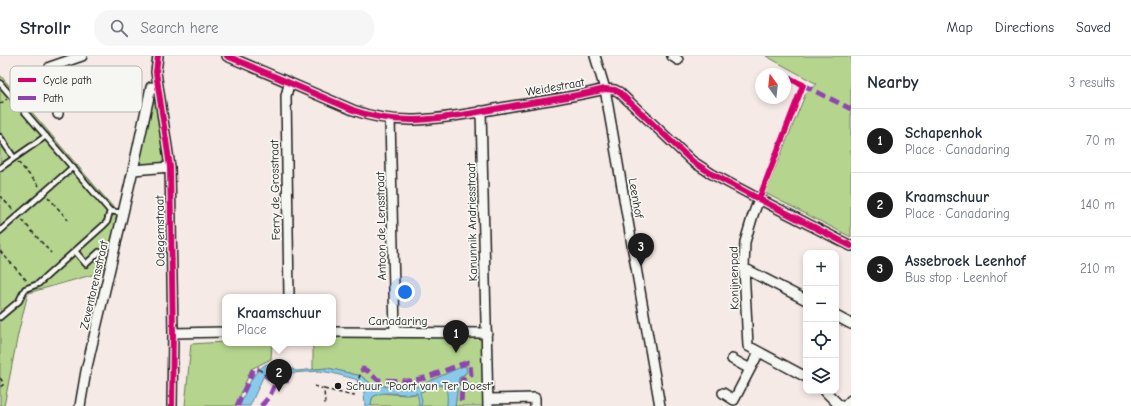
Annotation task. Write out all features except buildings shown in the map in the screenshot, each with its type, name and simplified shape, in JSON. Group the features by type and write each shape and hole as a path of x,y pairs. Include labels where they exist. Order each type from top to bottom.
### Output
{"street":[{"path":"53,66 82,56"},
{"name":"Odegemstraat","path":"158,56 156,72 170,167 173,333 172,406"},
{"name":"Weidestraat","path":"227,56 289,84 366,115 390,120 427,120 605,89"},
{"name":"Leenhof","path":"595,56 605,89 660,406"},
{"name":"Ferry de Grosstraat","path":"289,84 286,96 289,294"},
{"name":"Zeventorensstraat","path":"80,406 86,371 151,88"},
{"path":"605,89 619,92 692,161 712,174 851,246"},
{"name":"Kanunnik Andriesstraat","path":"481,111 487,333"},
{"name":"Antoon de Lensstraat","path":"390,120 395,333"},
{"path":"133,170 170,167"},
{"name":"Konijnenpad","path":"759,199 745,242 744,268 748,346 803,375"},
{"path":"744,268 803,298"},
{"path":"839,318 851,324"},
{"path":"173,333 222,332"},
{"name":"Canadaring","path":"336,332 487,333"},
{"path":"487,333 488,402 535,398 535,406"},
{"path":"722,393 734,400 759,352"},
{"path":"732,359 750,369"},
{"path":"828,394 840,406"},
{"path":"845,406 851,400"}],"lane":[{"path":"0,83 10,95"},
{"path":"25,112 110,211 123,213"},
{"path":"0,168 46,136"},
{"path":"0,137 14,158"},
{"path":"0,231 73,167"},
{"path":"0,317 19,300 25,289 38,284 104,225 107,222 110,211"},
{"path":"75,251 86,264 99,252"}],"path":[{"path":"0,196 51,253"},
{"path":"0,251 32,286"},
{"path":"259,369 265,375"},
{"path":"314,386 354,396 361,372"},
{"path":"0,378 3,385 0,387"},
{"path":"324,389 325,406"}],"green space":[{"path":"766,56 851,56 851,237 765,193 806,93 817,84 791,70 791,68 788,68"},
{"path":"0,75 10,87 10,112 32,112 119,214 102,272 28,293 18,334 4,406 0,406"},
{"path":"155,93 165,159 158,163 143,165 139,162 138,158"},
{"path":"336,337 477,337 482,342 483,347 484,406 455,406 458,380 465,374 429,382 412,389 373,385 361,376 328,368 313,369 312,346 336,346"},
{"path":"222,342 222,346 272,346 271,359 251,369 236,406 185,406 191,344"},
{"path":"439,385 443,386 447,390 447,406 371,406 372,398 379,393 407,395 415,394"}],"water":[{"path":"273,362 280,362 296,371 328,368 361,376 373,385 412,389 461,367 466,366 467,372 459,378 455,406 447,406 445,387 438,385 420,392 422,401 421,406 419,406 417,393 387,393 376,395 372,398 371,406 365,406 362,383 355,379 320,371 292,373 271,369 263,377 250,406 240,406 248,385 254,375 263,366"}],"marked path":[{"path":"803,85 851,109"},
{"path":"361,371 363,369 368,371 378,380 409,381 425,378 468,362 470,364 471,375 462,380 461,406"},
{"path":"237,406 254,368 259,369"},
{"path":"265,375 269,378 291,381"},
{"path":"261,406 270,396 277,379"}],"cycle path":[{"path":"158,56 156,72 170,167 173,333 172,406"},
{"path":"227,56 353,110 373,116 392,119 432,119 570,97 605,89 615,90 619,92 692,161 712,174 851,246"},
{"path":"759,199 803,85 791,79"}],"place":[{"name":"Assebroek Leenhof","path":"641,266"},
{"name":"Schapenhok","path":"456,353"},
{"name":"Schuur \"Poort van Ter Doest\"","path":"338,386"},
{"name":"Kraamschuur","path":"279,392"}]}
